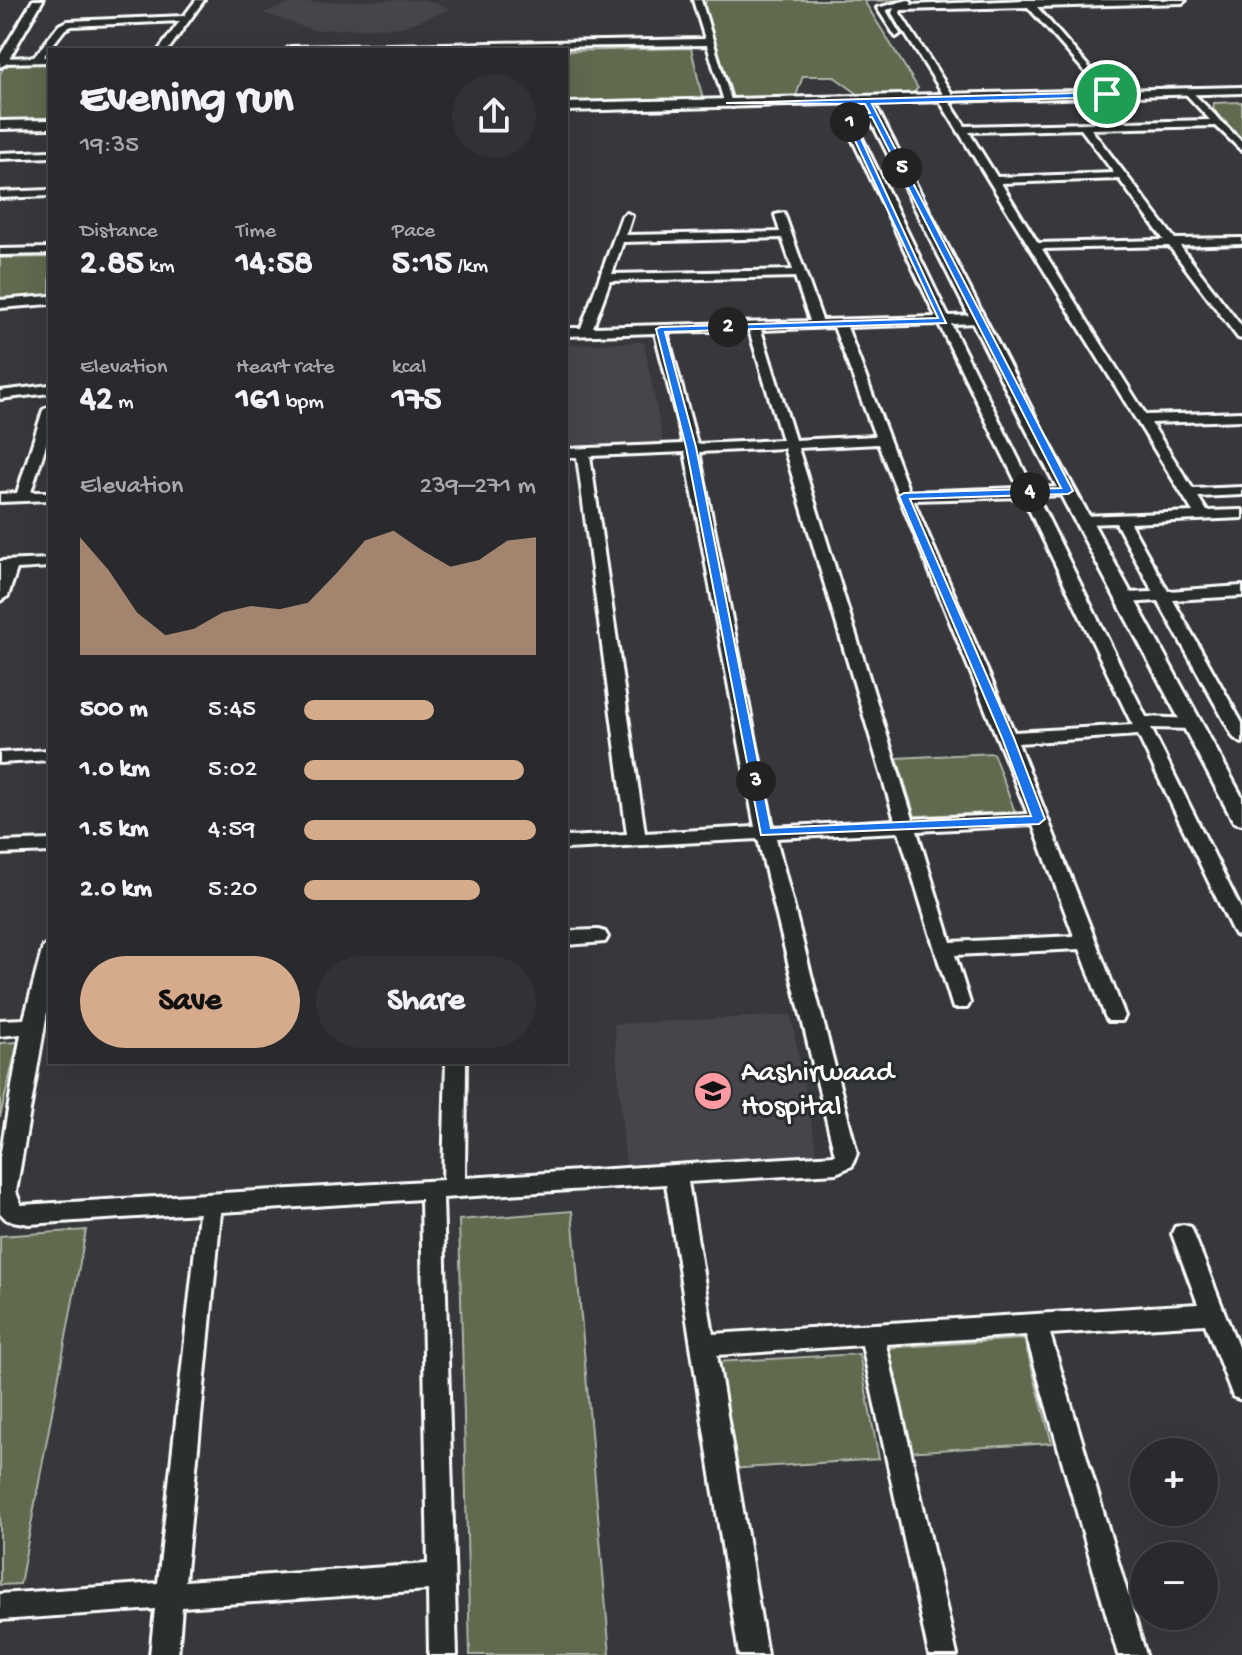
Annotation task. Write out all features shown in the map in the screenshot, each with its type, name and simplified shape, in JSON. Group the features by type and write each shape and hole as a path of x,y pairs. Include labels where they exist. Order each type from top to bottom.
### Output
{"street":[{"path":"0,45 26,0"},
{"path":"2,61 38,0"},
{"path":"164,48 200,0"},
{"path":"697,0 703,60"},
{"path":"944,99 939,83 896,13 898,8 1054,0"},
{"path":"1182,0 900,3 881,8 944,99 1202,515"},
{"path":"1023,2 1099,92"},
{"path":"38,57 62,27 71,23 186,18"},
{"path":"382,48 702,41"},
{"path":"519,48 702,41"},
{"path":"702,41 723,104"},
{"path":"2,61 48,58"},
{"path":"2,61 48,58"},
{"path":"939,83 970,97"},
{"path":"712,89 723,104"},
{"path":"917,98 927,89"},
{"path":"568,108 723,104 869,105 1099,92 1242,91"},
{"path":"1099,92 917,98 869,105 847,117 943,321 1242,930"},
{"path":"1190,93 1242,148"},
{"path":"869,105 1083,520 1242,817"},
{"path":"0,124 48,123"},
{"path":"962,129 1219,123"},
{"path":"1084,126 1242,335"},
{"path":"0,156 48,154"},
{"path":"994,180 1122,176"},
{"path":"0,195 48,193"},
{"path":"780,215 817,324"},
{"path":"586,331 627,216"},
{"path":"618,239 787,235"},
{"path":"1035,246 1242,241"},
{"path":"0,252 48,251"},
{"path":"605,278 800,273"},
{"path":"0,304 48,300"},
{"path":"568,332 979,319"},
{"path":"839,323 904,496 1008,738 1115,1016"},
{"path":"754,326 960,1003"},
{"path":"48,961 33,1026 5,1192 7,1206 15,1213 29,1215 676,1175 836,1164 844,1160 846,1153 765,832 691,447 660,329"},
{"path":"1,396 48,389"},
{"path":"23,497 48,416"},
{"path":"1142,419 1242,416"},
{"path":"568,453 882,440"},
{"path":"583,452 637,838"},
{"path":"904,496 1068,491"},
{"path":"1188,493 1242,491"},
{"path":"0,498 48,496"},
{"path":"1083,520 1242,514"},
{"path":"1120,518 1242,738"},
{"path":"0,596 5,565 48,563"},
{"path":"1125,598 1242,591"},
{"path":"1008,738 1193,724"},
{"path":"0,758 48,755"},
{"path":"568,843 1039,819"},
{"path":"0,848 48,846"},
{"path":"568,938 598,937"},
{"path":"943,949 1085,942"},
{"path":"0,1028 33,1026"},
{"path":"443,1655 443,1188 456,1064"},
{"path":"676,1175 753,1655"},
{"path":"164,1655 211,1203"},
{"path":"1183,1234 1242,1389"},
{"path":"704,1345 1213,1313"},
{"path":"1035,1324 1132,1655"},
{"path":"872,1335 943,1655"},
{"path":"0,1607 442,1576"}],"shaded area":[{"path":"425,0 451,9 402,27 313,30 263,13 292,3"},
{"path":"644,342 663,442 568,446 568,345"},
{"name":"Aashirwaad Hospital","path":"791,1015 818,1158 626,1168 614,1024"}],"green space":[{"path":"706,0 913,0 864,1 918,88 909,97 865,99 833,76 803,76 795,99 734,101 705,8"},
{"path":"691,48 703,100 568,104 568,51"},
{"path":"48,62 48,118 0,120 0,74 5,65"},
{"path":"1242,102 1242,139 1213,109 1214,103"},
{"path":"48,257 48,296 0,301 0,258"},
{"path":"993,753 1015,812 915,816 897,758"},
{"path":"18,1042 0,1117 0,1043"},
{"path":"572,1211 610,1655 470,1655 459,1220"},
{"path":"86,1230 20,1584 0,1585 0,1236"},
{"path":"1024,1339 1052,1443 905,1452 884,1348"},
{"path":"859,1354 879,1459 730,1469 717,1362"}],"place":[{"name":"Aashirwaad Hospital","path":"713,1091"}],"route":[{"path":"1107,94 729,103 868,102 874,114 847,117 943,321 660,329 691,447 765,832 1039,819 1008,738 904,496 1068,491 868,102 1109,96 1107,94"}]}
